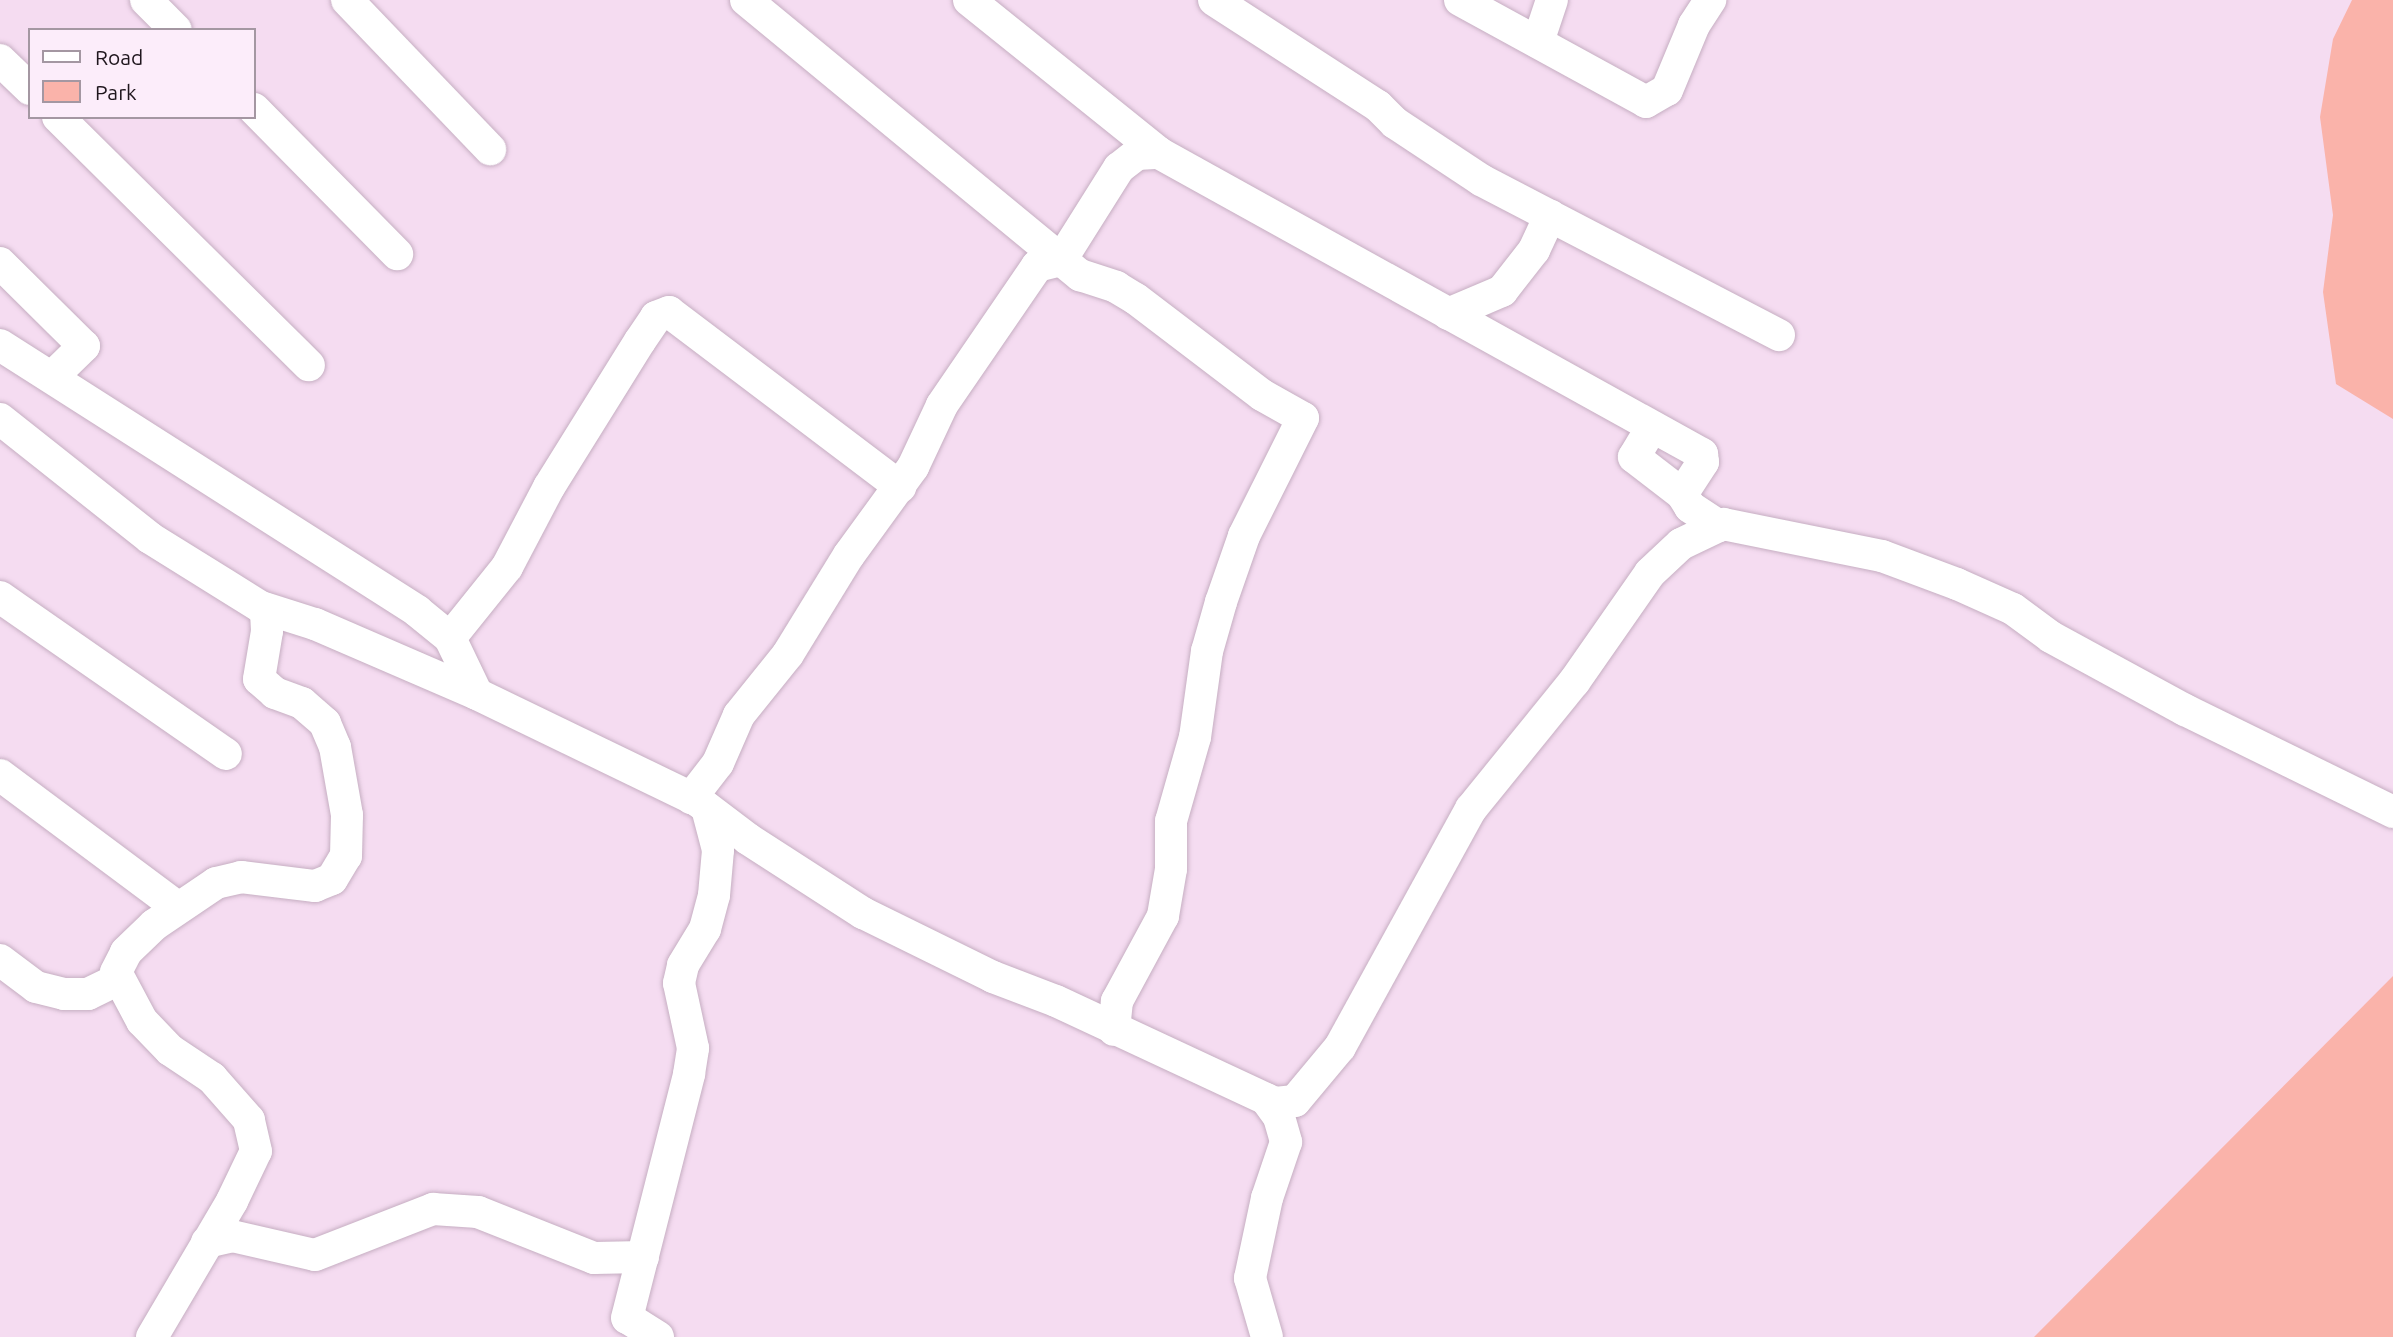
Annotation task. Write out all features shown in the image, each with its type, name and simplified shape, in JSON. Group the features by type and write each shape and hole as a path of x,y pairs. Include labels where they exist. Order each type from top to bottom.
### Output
{"street":[{"path":"146,0 174,28"},
{"path":"347,0 490,149"},
{"path":"746,0 1045,255 1080,275 1116,286 1262,395 1303,418 1244,536 1221,602 1207,652 1195,737 1171,821 1171,869 1163,916 1117,1001 1114,1030"},
{"path":"969,0 1159,153 1702,454 1703,462 1682,494"},
{"path":"1214,0 1378,106 1395,123 1481,180 1779,335"},
{"path":"1460,0 1646,102 1667,90 1694,25 1710,0"},
{"path":"1538,42 1552,0"},
{"path":"0,60 28,87"},
{"path":"256,110 397,254"},
{"path":"60,119 309,365"},
{"path":"658,1337 627,1318 677,1133 693,1048 679,983 683,965 705,929 714,895 718,850 699,803 739,715 788,654 849,555 900,487 942,405 1045,255 1119,169 1137,154 1159,153"},
{"path":"1448,314 1502,291 1534,250 1550,215"},
{"path":"0,263 84,346 53,376"},
{"path":"450,638 507,567 550,487 656,317 669,312 900,487"},
{"path":"0,345 53,376 143,439 215,479 417,611 450,638 477,694"},
{"path":"0,419 150,538 266,609 314,624 477,694 699,803 863,913 993,977 1237,1082 1266,1099 1279,1117 1286,1142 1267,1198 1250,1278 1267,1337"},
{"path":"1652,427 1634,457 1682,494 1690,508 1718,526 1882,556 1957,584 2012,609 2051,637 2185,710 2393,812"},
{"path":"1266,1099 1296,1101 1340,1047 1471,809 1574,682 1650,573 1681,544 1718,526"},
{"path":"0,597 226,754"},
{"path":"152,1337 256,1151 249,1120 212,1078 170,1049 142,1021 116,972 126,952 177,907 216,883 241,877 315,886 332,879 346,856 347,815 335,747 325,723 302,703 275,693 259,679 267,631 266,609"},
{"path":"0,775 177,907"},
{"path":"0,960 36,987 65,994 88,994 119,979"},
{"path":"243,1177 249,1217 264,1240"},
{"path":"207,1241 232,1236 264,1240 295,1254 315,1255 433,1209 478,1212 594,1258 643,1257"}],"green space":[{"path":"2352,0 2393,0 2393,419 2336,384 2323,292 2333,215 2320,117 2333,39"},
{"path":"2393,976 2393,1337 2034,1337"}]}
